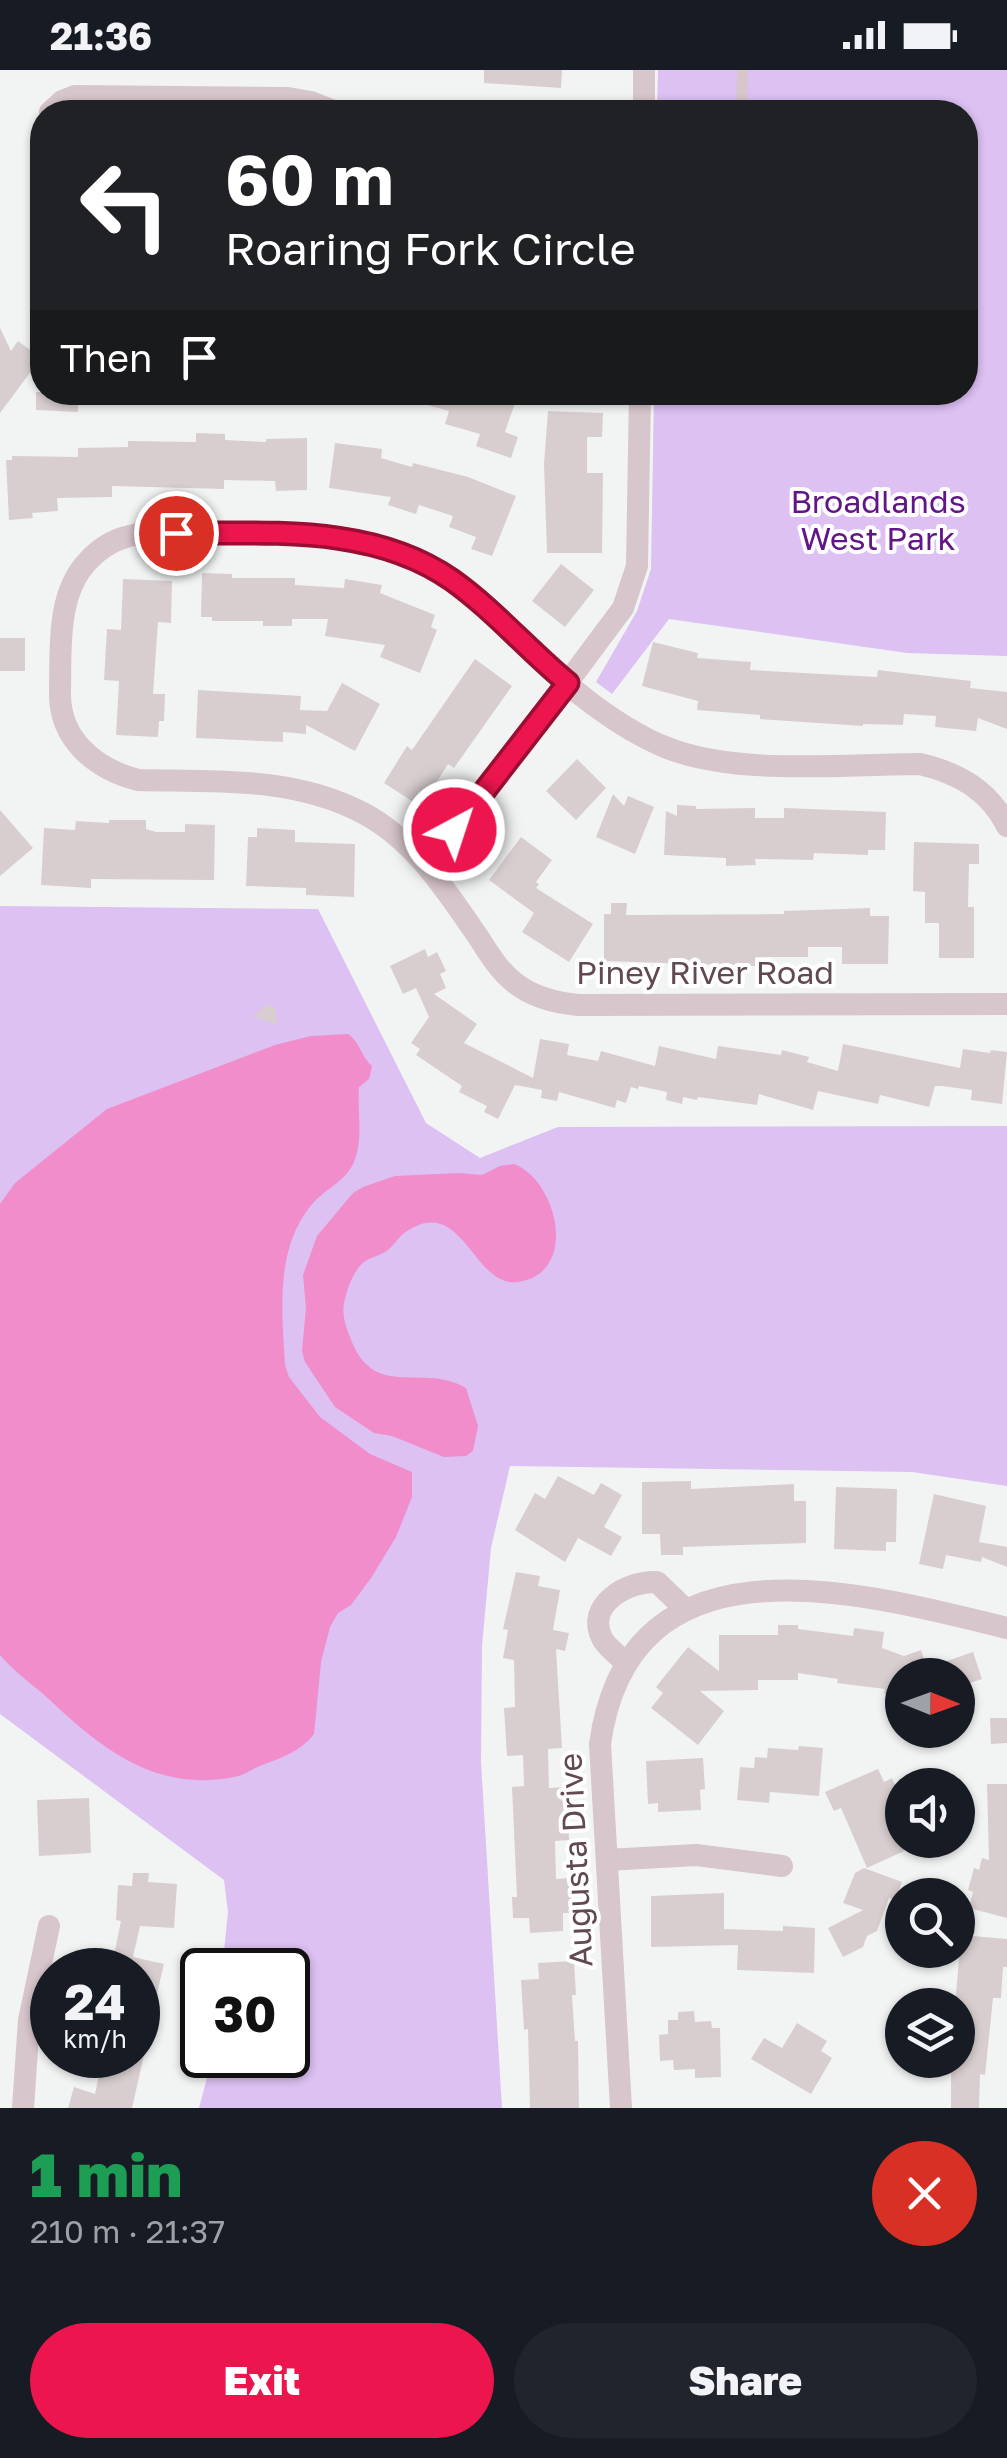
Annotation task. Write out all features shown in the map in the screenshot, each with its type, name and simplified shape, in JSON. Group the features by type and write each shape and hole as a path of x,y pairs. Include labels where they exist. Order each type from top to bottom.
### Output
{"street":[{"path":"644,100 645,73"},
{"path":"65,100 75,96 160,100"},
{"path":"422,860 482,796 623,608 636,566 640,405"},
{"name":"Piney River Road","path":"568,683 449,578 406,556 345,538 144,533 104,547 69,566 60,697 73,757 138,780 270,784 333,798 376,821 422,860 501,970 536,996 558,1003 1007,1004"},
{"path":"568,683 633,730 664,747 697,758 752,764 920,764 945,770 995,796 1007,826"},
{"path":"626,1663 600,1632 606,1603 616,1592 630,1584 657,1582 685,1609"},
{"name":"Augusta Drive","path":"622,2108 600,1744 605,1711 626,1663 651,1634 685,1609 735,1593 850,1593 1007,1628"},
{"path":"607,1860 696,1855 782,1866"},
{"path":"23,2108 29,2020 49,1926"},
{"path":"0,2068 26,2069"}],"lane":[{"path":"742,100 743,70"}],"green space":[{"name":"Broadlands West Park","path":"658,70 1007,70 1007,656 907,653 669,619 612,694 596,682 637,611 651,569 654,405 978,405 978,100 657,100"},
{"path":"0,906 318,909 426,1123 480,1158 558,1127 1007,1126 1007,1486 912,1472 510,1466 491,1548 482,1646 481,1762 502,2108 199,2108 207,2078 310,2078 310,1948 224,1948 228,1912 224,1880 0,1714"}],"shaded area":[{"path":"348,1034 372,1066 369,1079 359,1087 358,1146 349,1171 309,1208 290,1244 283,1284 285,1365 289,1377 320,1417 370,1454 412,1472 412,1497 396,1537 371,1578 330,1627 321,1662 314,1734 309,1740 291,1753 234,1777 206,1780 156,1773 91,1736 0,1655 0,1204 15,1183 107,1109 275,1045 311,1036"},
{"path":"514,1164 529,1173 551,1206 555,1245 550,1262 537,1275 518,1282 502,1280 454,1232 440,1224 424,1223 404,1233 386,1252 363,1263 353,1277 344,1304 350,1337 360,1357 372,1369 385,1375 449,1381 466,1388 478,1426 473,1451 466,1456 444,1457 374,1433 335,1407 305,1362 303,1275 317,1236 353,1193 363,1187 395,1176 482,1175"}],"building":[{"path":"484,70 562,70 561,88 484,83"},
{"path":"0,328 11,351 18,341 30,350 30,373 0,413"},
{"path":"36,405 78,405 78,412 36,410"},
{"path":"428,405 514,405 505,432 518,437 511,458 476,446 480,434 445,424 449,411"},
{"path":"548,411 603,413 602,437 587,437 587,473 603,473 602,553 547,553 544,464"},
{"path":"196,433 225,434 225,440 266,442 307,438 307,490 276,491 275,481 224,480 224,489 112,486 112,497 57,498 58,511 9,520 6,460 12,460 12,456 78,457 78,448 128,447 128,441 196,442"},
{"path":"335,443 382,449 381,458 468,477 516,496 492,556 471,549 476,537 449,527 453,516 419,505 416,514 388,505 391,497 329,488"},
{"path":"561,564 594,590 565,627 532,601"},
{"path":"202,573 232,574 232,578 295,578 295,585 344,588 345,579 382,585 380,593 435,615 431,627 437,630 420,673 380,657 385,645 325,636 328,619 292,619 292,626 263,626 263,621 212,621 212,617 201,617"},
{"path":"123,579 172,581 171,623 158,622 153,694 165,694 164,721 159,721 158,737 116,735 119,681 104,680 107,629 121,630"},
{"path":"0,638 25,638 25,671 0,671"},
{"path":"653,642 698,653 697,658 751,662 750,670 877,677 878,670 971,681 970,688 1007,692 1007,729 978,718 976,731 935,727 936,716 904,714 903,725 863,726 697,710 698,701 642,686"},
{"path":"475,659 512,686 454,768 448,764 421,807 384,783 407,746 412,750"},
{"path":"342,683 380,704 355,751 306,725 306,734 283,732 283,742 196,738 198,690 301,696 300,710 327,711"},
{"path":"577,759 606,788 576,820 546,791"},
{"path":"613,794 624,806 628,796 654,807 635,854 596,837"},
{"path":"677,805 696,809 755,808 755,818 784,818 784,808 886,812 885,850 868,850 868,855 814,853 813,860 755,859 756,865 726,866 726,858 664,855 666,811 677,816"},
{"path":"0,810 33,848 0,876"},
{"path":"146,820 146,829 156,832 185,832 185,824 215,825 214,880 91,879 91,888 41,885 44,828 75,830 76,821"},
{"path":"257,828 295,830 295,842 355,844 354,897 306,895 306,888 246,886 248,837 257,837"},
{"path":"521,837 552,860 536,888 593,924 569,962 522,932 534,913 489,880"},
{"path":"914,842 979,844 979,864 969,864 968,907 974,907 974,958 939,958 939,923 925,923 925,892 913,891"},
{"path":"611,903 627,903 626,915 784,914 870,908 870,916 889,916 888,964 842,964 842,947 808,947 808,957 755,957 755,966 604,961 604,914 611,914"},
{"path":"425,949 428,957 437,952 446,971 440,974 446,988 434,994 477,1024 464,1043 533,1078 540,1039 569,1044 567,1055 598,1061 601,1051 655,1066 659,1046 716,1059 718,1046 781,1055 782,1050 838,1071 843,1044 960,1068 963,1049 990,1053 991,1050 1007,1052 1002,1104 971,1100 972,1090 935,1086 929,1107 880,1095 878,1104 818,1091 813,1110 759,1094 757,1105 698,1097 683,1097 682,1104 666,1100 667,1092 639,1086 631,1087 626,1103 617,1100 615,1108 559,1092 557,1101 541,1098 542,1090 515,1085 498,1119 484,1112 487,1106 459,1092 462,1086 416,1055 420,1049 411,1043 429,1017 416,988 403,994 390,966"},
{"path":"267,1005 275,1008 277,1025 253,1016"},
{"path":"558,1476 594,1495 601,1483 622,1495 604,1527 622,1537 611,1556 578,1538 565,1562 515,1530 535,1493 545,1499"},
{"path":"691,1481 691,1489 794,1484 794,1501 806,1501 806,1543 683,1547 683,1555 661,1555 660,1534 642,1534 642,1482"},
{"path":"836,1487 897,1489 896,1542 886,1542 886,1551 834,1549"},
{"path":"934,1494 986,1506 979,1542 1007,1547 1007,1567 982,1557 981,1562 946,1555 943,1569 919,1564"},
{"path":"516,1572 540,1576 538,1586 560,1590 553,1630 569,1633 565,1651 556,1649 562,1748 548,1749 549,1788 568,1787 569,1840 555,1841 556,1879 571,1878 572,1913 563,1913 563,1931 530,1933 529,1918 513,1918 512,1897 517,1897 512,1787 524,1786 523,1755 507,1756 504,1708 515,1707 514,1660 503,1658 508,1630 503,1629"},
{"path":"778,1625 853,1636 854,1628 884,1632 882,1648 904,1656 921,1650 924,1658 885,1658 885,1689 798,1673 798,1680 758,1680 758,1690 700,1691 724,1711 698,1745 651,1708 663,1693 656,1687 688,1647 719,1671 719,1635 778,1635"},
{"path":"975,1658 982,1679 975,1681"},
{"path":"990,1718 1007,1718 1007,1743 991,1744"},
{"path":"799,1746 823,1748 819,1796 770,1792 769,1803 737,1800 740,1767 754,1768 755,1757 767,1758 768,1748 798,1750"},
{"path":"703,1758 705,1789 700,1790 701,1810 658,1812 658,1803 648,1804 646,1761"},
{"path":"878,1769 885,1782 885,1858 889,1858 867,1868 841,1808 834,1811 825,1792"},
{"path":"987,1784 1007,1784 1007,1918 975,1910 974,1868 979,1870 982,1858 989,1860"},
{"path":"89,1798 91,1853 39,1856 37,1800"},
{"path":"864,1868 891,1878 885,1878 885,1909 877,1931 867,1936 863,1947 843,1957 828,1928 863,1910 843,1903 855,1873"},
{"path":"133,1873 149,1873 148,1882 177,1884 174,1928 140,1926 135,1948 115,1948 121,1921 116,1920 118,1885 132,1886"},
{"path":"724,1893 724,1929 815,1928 814,1973 737,1970 738,1945 651,1947 651,1896"},
{"path":"975,1936 1007,1939 1007,1967 1003,1967 1001,1998 993,1998 985,2075 980,2074 979,2108 951,2108 951,2078 975,2078 975,1988 957,1988 958,1968 975,1968"},
{"path":"574,1961 576,1995 572,1995 578,2041 579,2108 530,2108 528,2029 524,2030 521,1980 539,1979 538,1963"},
{"path":"694,2011 695,2022 711,2021 712,2028 720,2028 721,2077 695,2078 695,2069 674,2070 673,2060 660,2061 659,2035 668,2034 668,2020 678,2020 678,2012"},
{"path":"797,2023 827,2041 821,2051 832,2058 811,2094 751,2059 764,2038 782,2048"},
{"path":"98,2078 139,2078 132,2108 68,2108 74,2087 95,2094"}],"route":[{"path":"176,533 307,535 381,546 449,578 568,683 454,830"}]}
